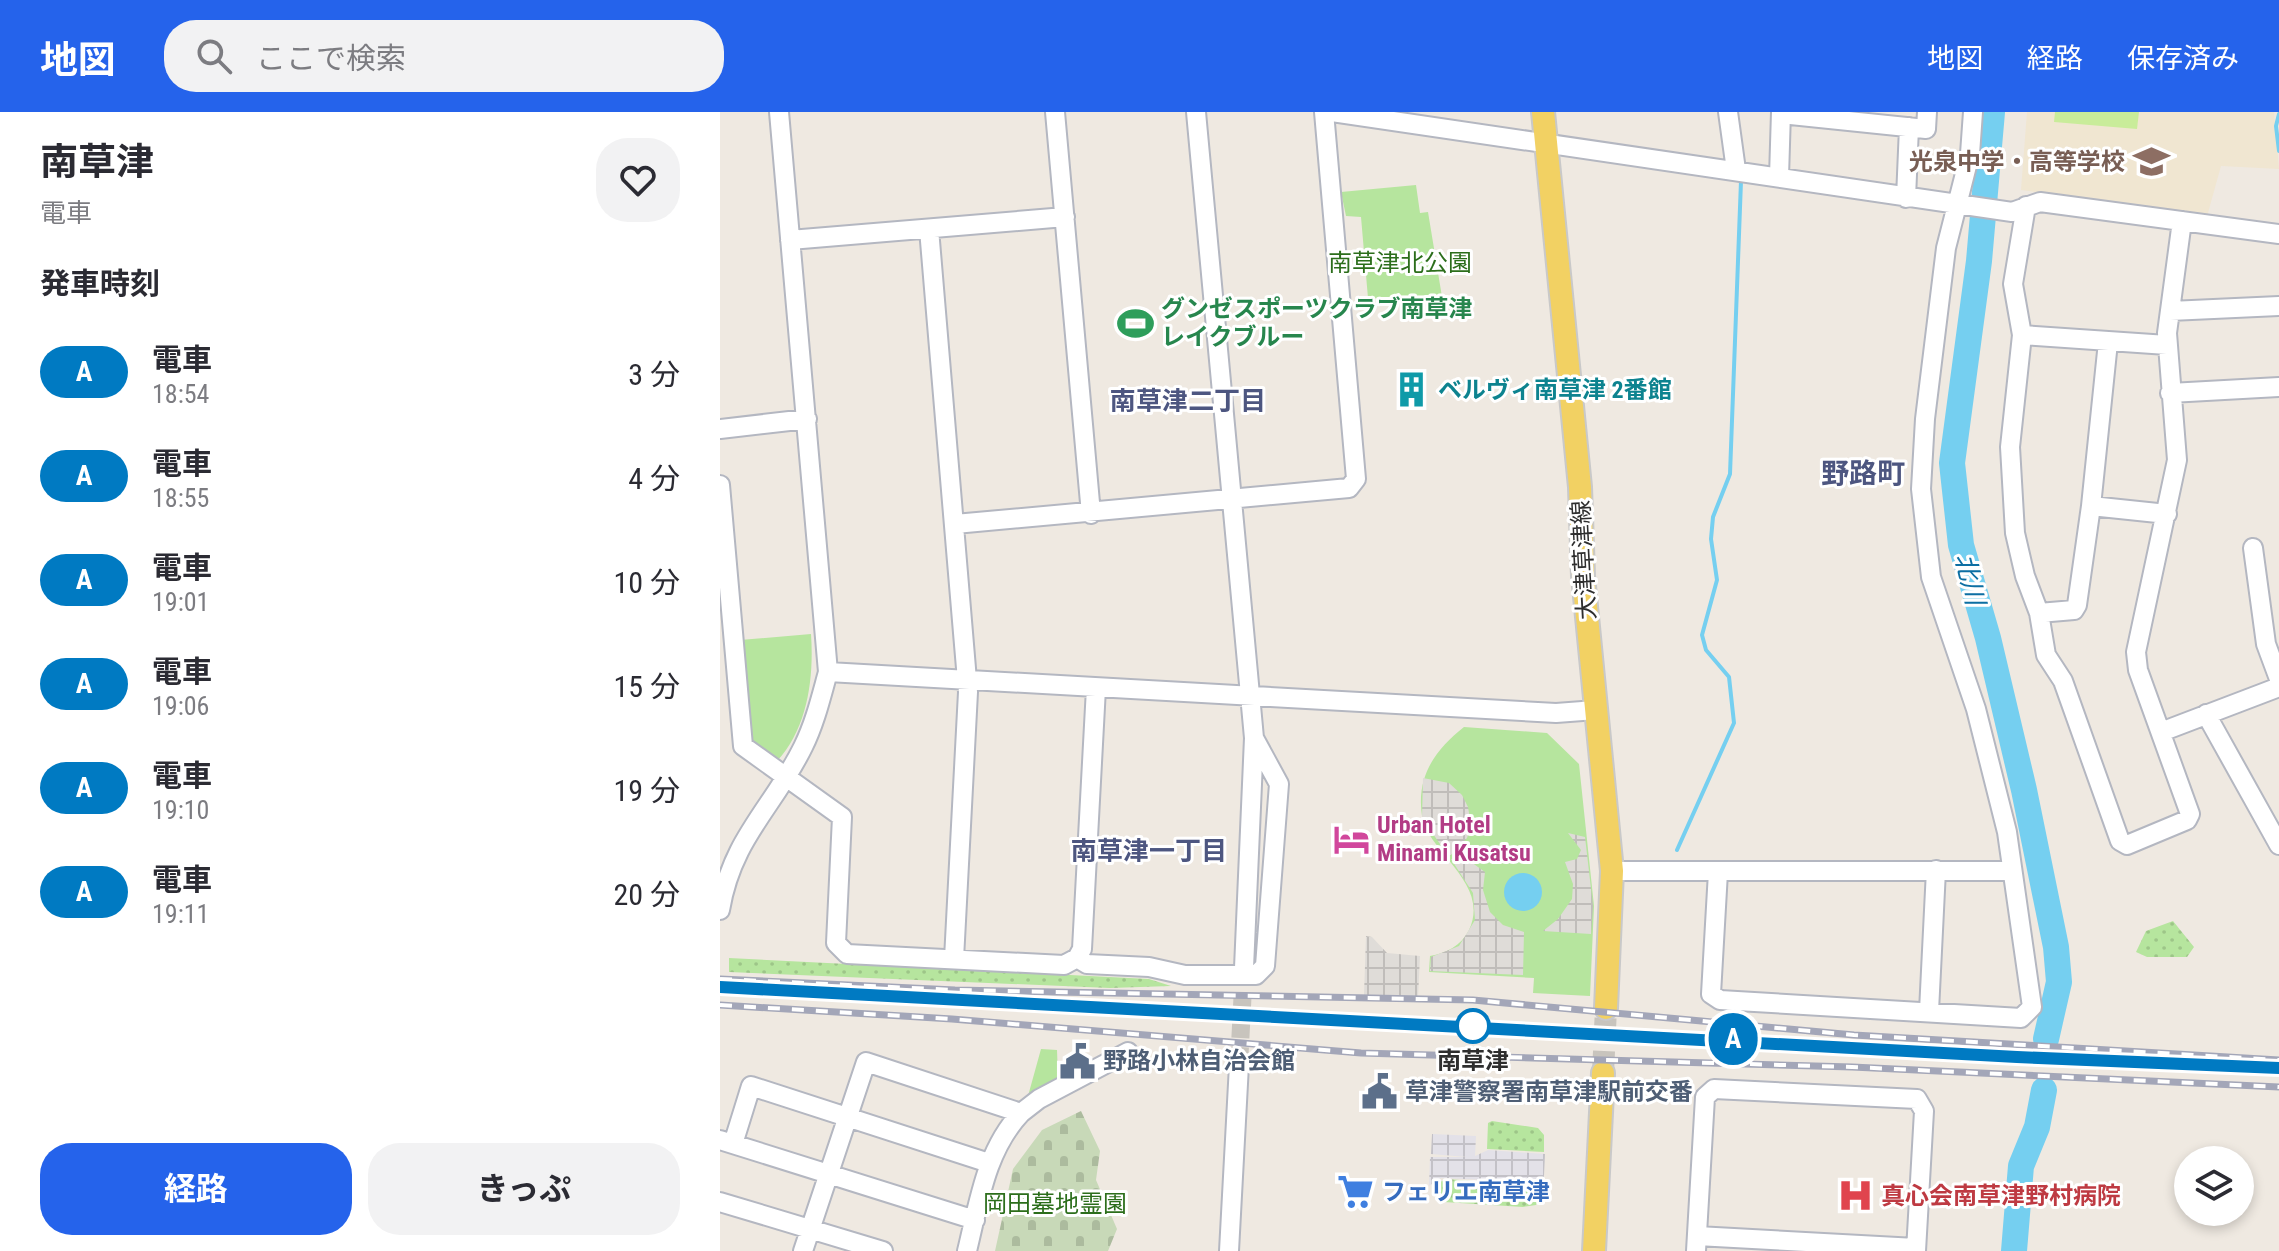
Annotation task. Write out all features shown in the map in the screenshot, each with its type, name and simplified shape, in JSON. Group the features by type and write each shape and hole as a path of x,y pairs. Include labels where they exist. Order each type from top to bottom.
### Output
{"main road":[{"name":"大津草津線","path":"1543,112 1580,487 1583,576 1612,871 1606,1008"},
{"path":"1594,1251 1603,1073"}],"street":[{"path":"720,910 726,858 785,778 813,725 828,672 779,112"},
{"path":"1055,112 1091,514"},
{"path":"1196,112 1252,696 1254,738 1244,968"},
{"path":"955,524 1091,514 1349,488 1356,479 1324,112"},
{"path":"1332,112 1427,119 1546,143 1959,205 2019,209 2040,202 2279,234"},
{"path":"1728,112 1736,170"},
{"path":"1779,177 1781,113 1926,129 1927,112"},
{"path":"1718,872 1711,994 1720,1000 2021,1018 2028,1014 2033,999 2007,832 1976,709 1931,577 1921,489 1925,419 1946,248 1970,154 1973,112"},
{"path":"1906,198 1909,127"},
{"path":"2019,209 2013,284 2022,335 2010,447 2011,493 2022,562 2039,613 2046,655 2063,681 2120,841 2127,845 2187,820 2190,814 2138,670 2136,652 2177,460 2167,345 2182,221"},
{"path":"790,240 1065,217"},
{"path":"929,229 968,680 954,959"},
{"path":"2170,311 2279,306"},
{"path":"2022,335 2167,345"},
{"path":"2039,613 2074,610 2077,605 2108,342"},
{"path":"2170,393 2279,387"},
{"path":"720,429 807,419"},
{"path":"720,485 743,746 842,817 836,943 847,954 1064,965 1077,958 1082,949 1096,688"},
{"path":"2091,506 2167,514"},
{"path":"2253,548 2263,632 2279,679"},
{"path":"828,672 1556,713 1596,710"},
{"path":"2161,732 2279,687"},
{"path":"2206,714 2279,845"},
{"path":"1077,958 1087,964 1149,967 1185,975 1256,975 1265,966 1279,784 1254,738"},
{"path":"1929,1011 1936,870"},
{"path":"1612,871 2011,871"},
{"path":"967,1251 989,1163 1006,1129 1039,1099 1128,1052"},
{"path":"803,1251 866,1062 1021,1113"},
{"path":"1229,1251 1239,1065"},
{"path":"975,1220 726,1142 751,1086 989,1163"},
{"path":"1709,1090 1917,1099 1924,1111 1916,1250 1697,1244 1705,1097 1709,1090"},
{"path":"720,1202 883,1251"}],"shaded area":[{"name":"光泉中学・高等学校","path":"2027,112 2274,112 2279,169 2221,166 2206,220 2171,211 2021,190"},
{"path":"1423,778 1449,783 1462,795 1468,807 1471,825 1467,838 1449,857 1422,818"},
{"path":"1568,833 1585,837 1593,906 1591,934 1543,931 1558,919 1572,899 1573,884 1565,862 1577,859 1581,850"},
{"path":"1451,859 1471,862 1485,872 1483,890 1490,912 1503,925 1524,932 1523,975 1430,971 1431,957 1459,946 1475,920 1473,893"},
{"path":"1366,936 1372,937 1387,953 1420,956 1418,998 1364,995"},
{"path":"1432,1134 1476,1136 1475,1156 1488,1150 1545,1154 1543,1197 1529,1182 1441,1178 1429,1186 1430,1157 1467,1157 1431,1154"}],"green space":[{"path":"2055,112 2139,112 2137,129 2054,122"},
{"name":"南草津北公園","path":"1416,185 1420,213 1428,212 1443,303 1368,298 1361,217 1346,216 1341,192"},
{"path":"811,634 807,701 796,733 777,761 756,750 748,734 740,640"},
{"path":"1464,727 1547,733 1579,764 1594,906 1590,996 1533,993 1534,978 1429,972 1430,956 1447,951 1462,940 1474,913 1465,883 1427,830 1421,802 1430,765 1444,745"},
{"path":"2173,921 2194,947 2187,957 2147,957 2136,952 2146,931"},
{"path":"729,958 1149,979 1171,986 1110,988 729,972"},
{"path":"1041,1049 1057,1050 1058,1078 1028,1096"},
{"name":"岡田墓地霊園","path":"1081,1111 1100,1151 1096,1180 1117,1229 1108,1251 995,1251 1013,1169 1042,1130"},
{"path":"1488,1123 1538,1128 1544,1135 1544,1152 1487,1149"},
{"path":"1446,1179 1530,1185 1541,1196 1536,1205 1523,1207 1444,1202 1437,1198 1432,1186"}],"water":[{"path":"1523,873 1536,879 1542,892 1536,905 1523,911 1510,905 1504,892 1510,879"}],"waterway":[{"name":"北川","path":"1992,112 1979,261 1952,463 1961,545 1988,638 2024,790 2056,947 2059,982 2046,1039"},
{"path":"2279,114 2276,126 2279,151"},
{"path":"1677,850 1734,723 1729,677 1706,650 1702,635 1717,580 1711,539 1713,517 1730,474 1741,181"},
{"name":"北川","path":"2014,1251 2021,1166 2037,1127 2044,1090"}],"tunnel":[{"path":"1239,1065 1244,968"},
{"path":"1603,1073 1606,1008"}],"railway":[{"path":"720,979 955,990 1473,1000 1854,1035 2279,1060"},
{"path":"1016,1002 1846,1046"},
{"path":"720,1005 952,1019 1361,1053 1852,1067 2279,1087"}],"train":[{"name":"A","path":"720,987 2017,1057 2279,1068"}],"place":[{"name":"光泉中学・高等学校","path":"2151,162"},
{"name":"グンゼスポーツクラブ南草津 レイクブルー","path":"1135,323"},
{"name":"ベルヴィ南草津 2番館","path":"1412,390"},
{"name":"Urban Hotel Minami Kusatsu","path":"1351,839"},
{"name":"南草津","path":"1473,1026"},
{"name":"野路小林自治会館","path":"1077,1061"},
{"name":"草津警察署南草津駅前交番","path":"1379,1092"},
{"name":"フェリエ南草津","path":"1356,1192"},
{"name":"真心会南草津野村病院","path":"1855,1196"}],"district":[{"name":"南草津二丁目","path":"1188,401"},
{"name":"野路町","path":"1863,473"},
{"name":"南草津一丁目","path":"1149,851"}]}
